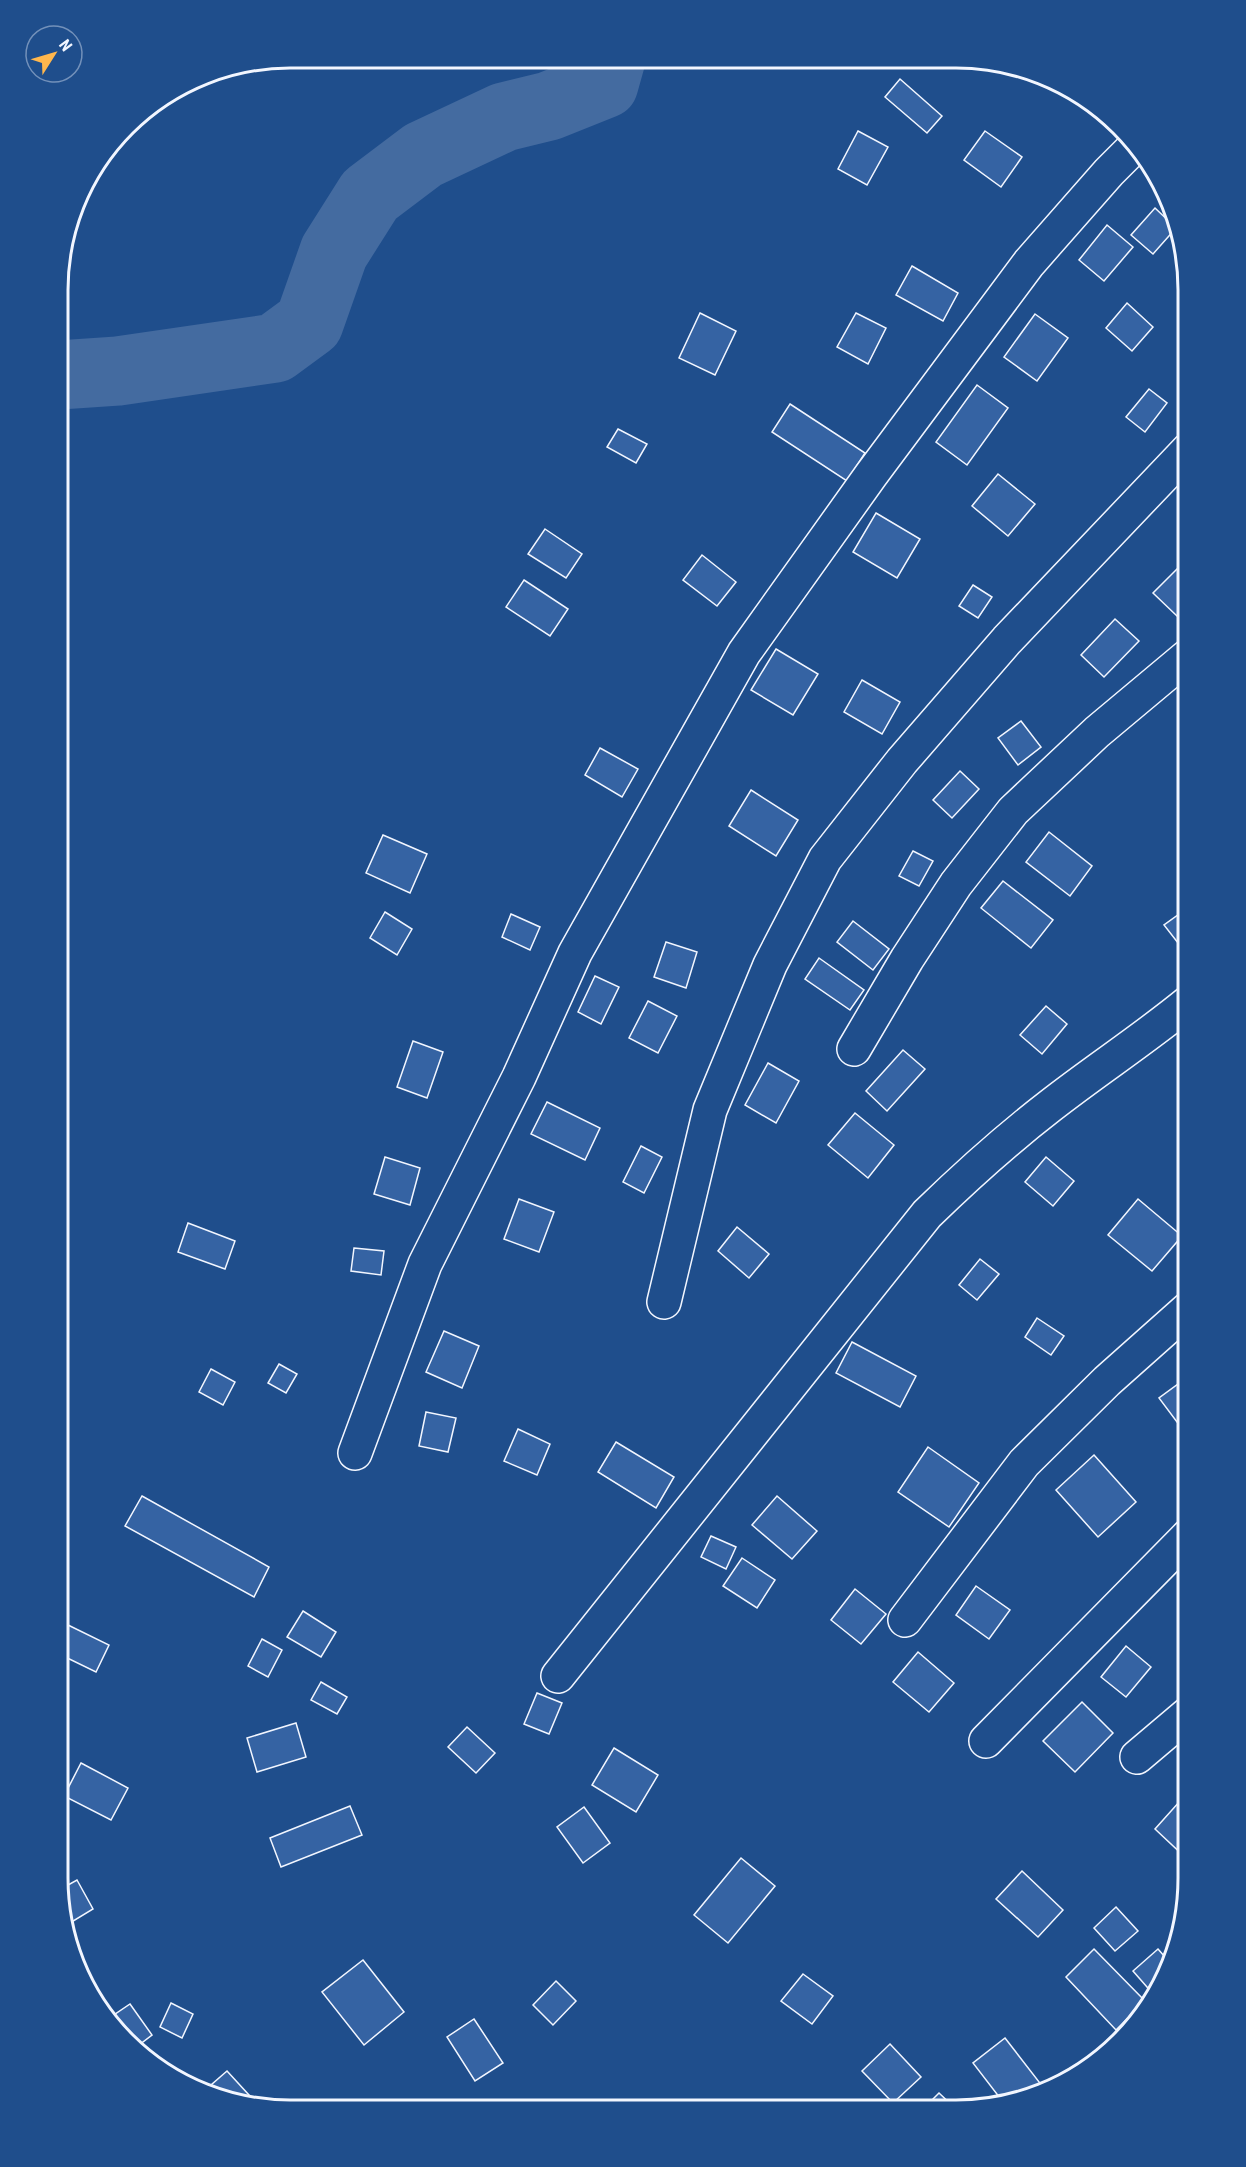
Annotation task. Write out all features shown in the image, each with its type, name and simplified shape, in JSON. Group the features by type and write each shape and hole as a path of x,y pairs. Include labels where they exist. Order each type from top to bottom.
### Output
{"street":[{"path":"355,1453 425,1264 519,1077 574,952 744,653 879,465 1029,263 1130,151"},
{"path":"664,1302 710,1110 770,965 825,859 902,761 1007,639 1178,460"},
{"path":"854,1048 907,959 956,884 1013,811 1097,732 1178,664"},
{"path":"558,1676 927,1214 990,1154 1052,1104 1155,1031 1178,1011"},
{"path":"905,1620 1024,1463 1107,1381 1178,1318"},
{"path":"986,1741 1178,1546"},
{"path":"1137,1757 1178,1722"}],"building":[{"path":"900,79 942,116 927,133 885,97"},
{"path":"858,131 888,147 867,185 838,169"},
{"path":"985,131 1022,157 1001,187 964,160"},
{"path":"1155,208 1168,220 1171,233 1153,254 1131,235"},
{"path":"1107,225 1133,247 1104,281 1079,260"},
{"path":"912,266 958,293 943,321 896,295"},
{"path":"1127,303 1153,327 1132,351 1106,328"},
{"path":"700,313 736,331 715,375 679,358"},
{"path":"856,313 886,328 868,364 837,347"},
{"path":"1035,314 1068,338 1037,381 1004,357"},
{"path":"977,385 1008,408 967,465 936,442"},
{"path":"1149,389 1167,403 1145,432 1126,417"},
{"path":"790,404 865,453 847,481 772,432"},
{"path":"618,429 647,444 636,463 607,447"},
{"path":"998,474 1035,504 1008,536 972,506"},
{"path":"876,513 920,539 897,578 853,552"},
{"path":"545,529 582,554 566,578 528,554"},
{"path":"702,555 736,582 717,606 683,580"},
{"path":"1178,568 1177,616 1153,593"},
{"path":"524,580 568,609 550,636 506,607"},
{"path":"973,585 992,597 978,618 959,606"},
{"path":"1115,619 1139,641 1104,677 1081,655"},
{"path":"776,649 818,674 793,715 751,690"},
{"path":"862,680 900,702 882,734 844,712"},
{"path":"1021,721 1041,747 1018,765 998,738"},
{"path":"600,748 638,769 622,797 585,775"},
{"path":"960,771 979,789 952,818 933,800"},
{"path":"751,790 798,820 776,856 729,826"},
{"path":"1049,832 1092,866 1070,896 1026,862"},
{"path":"383,835 427,854 410,893 366,873"},
{"path":"913,851 933,861 919,886 899,876"},
{"path":"1003,881 1053,920 1031,948 981,908"},
{"path":"385,912 412,929 397,955 370,938"},
{"path":"511,914 540,927 530,950 502,937"},
{"path":"1178,915 1178,943 1164,925"},
{"path":"853,921 889,949 873,970 837,942"},
{"path":"666,942 697,952 686,988 654,977"},
{"path":"819,958 864,990 850,1010 805,979"},
{"path":"595,976 619,987 601,1024 578,1012"},
{"path":"648,1001 677,1016 658,1053 629,1038"},
{"path":"1046,1006 1067,1024 1042,1054 1020,1035"},
{"path":"413,1041 443,1052 427,1098 397,1087"},
{"path":"903,1050 925,1069 887,1111 866,1091"},
{"path":"768,1063 799,1081 776,1123 745,1105"},
{"path":"547,1102 600,1128 585,1160 531,1134"},
{"path":"855,1113 894,1145 868,1178 828,1145"},
{"path":"641,1146 662,1157 644,1193 623,1182"},
{"path":"385,1157 420,1168 410,1205 374,1194"},
{"path":"1046,1157 1074,1181 1053,1206 1025,1182"},
{"path":"519,1199 554,1212 539,1252 504,1239"},
{"path":"1138,1199 1178,1233 1178,1241 1152,1271 1108,1235"},
{"path":"188,1223 235,1241 225,1269 178,1252"},
{"path":"737,1227 769,1254 749,1278 718,1251"},
{"path":"354,1248 384,1251 381,1275 351,1271"},
{"path":"980,1259 999,1274 977,1300 959,1285"},
{"path":"1037,1318 1064,1336 1051,1355 1025,1337"},
{"path":"444,1331 479,1346 462,1388 426,1372"},
{"path":"852,1342 916,1376 900,1407 836,1373"},
{"path":"279,1364 297,1374 286,1393 268,1383"},
{"path":"211,1369 235,1382 223,1405 199,1392"},
{"path":"1178,1384 1178,1423 1159,1398"},
{"path":"426,1412 456,1418 448,1452 419,1446"},
{"path":"518,1429 550,1444 537,1475 504,1461"},
{"path":"616,1442 674,1477 656,1508 598,1472"},
{"path":"928,1447 979,1483 949,1527 898,1492"},
{"path":"1094,1455 1136,1502 1098,1537 1056,1490"},
{"path":"142,1496 269,1567 254,1597 125,1526"},
{"path":"777,1496 817,1531 792,1559 752,1525"},
{"path":"711,1536 736,1547 726,1569 701,1557"},
{"path":"742,1558 775,1580 757,1608 723,1586"},
{"path":"976,1586 1010,1610 989,1639 956,1615"},
{"path":"855,1589 886,1614 861,1644 831,1620"},
{"path":"303,1611 336,1632 321,1657 287,1637"},
{"path":"68,1625 109,1645 96,1672 68,1658"},
{"path":"262,1639 282,1650 268,1677 248,1666"},
{"path":"1126,1646 1151,1667 1126,1697 1101,1677"},
{"path":"918,1652 954,1683 929,1712 893,1682"},
{"path":"321,1682 347,1697 337,1714 311,1700"},
{"path":"537,1693 562,1703 549,1734 524,1724"},
{"path":"1082,1702 1113,1733 1075,1772 1043,1741"},
{"path":"296,1723 306,1757 257,1772 247,1738"},
{"path":"467,1727 495,1753 476,1773 448,1747"},
{"path":"614,1748 658,1775 636,1812 592,1785"},
{"path":"81,1763 128,1788 111,1820 68,1798 68,1788"},
{"path":"1178,1803 1178,1851 1155,1829"},
{"path":"350,1806 362,1835 281,1867 270,1838"},
{"path":"584,1807 610,1843 583,1863 557,1827"},
{"path":"741,1858 775,1886 728,1943 694,1915"},
{"path":"1022,1871 1063,1910 1038,1937 996,1899"},
{"path":"77,1880 93,1909 72,1922 69,1906 68,1885"},
{"path":"1116,1907 1138,1931 1115,1951 1094,1928"},
{"path":"1094,1949 1143,1998 1133,2013 1116,2030 1066,1977"},
{"path":"1158,1949 1164,1956 1149,1989 1133,1971"},
{"path":"363,1960 404,2012 364,2045 322,1992"},
{"path":"803,1974 833,1996 812,2024 781,2001"},
{"path":"556,1981 576,2001 553,2025 533,2005"},
{"path":"171,2003 193,2014 182,2038 160,2027"},
{"path":"130,2004 152,2035 142,2043 114,2015"},
{"path":"474,2019 503,2063 475,2081 447,2037"},
{"path":"1005,2038 1040,2083 998,2095 973,2063"},
{"path":"890,2044 921,2077 896,2100 890,2100 862,2071"},
{"path":"227,2071 250,2096 232,2092 211,2085"},
{"path":"939,2093 946,2100 932,2100"}],"waterway":[{"path":"68,374 118,371 275,348 309,323 334,252 370,195 423,155 504,117 549,106 604,84 608,68"}]}
